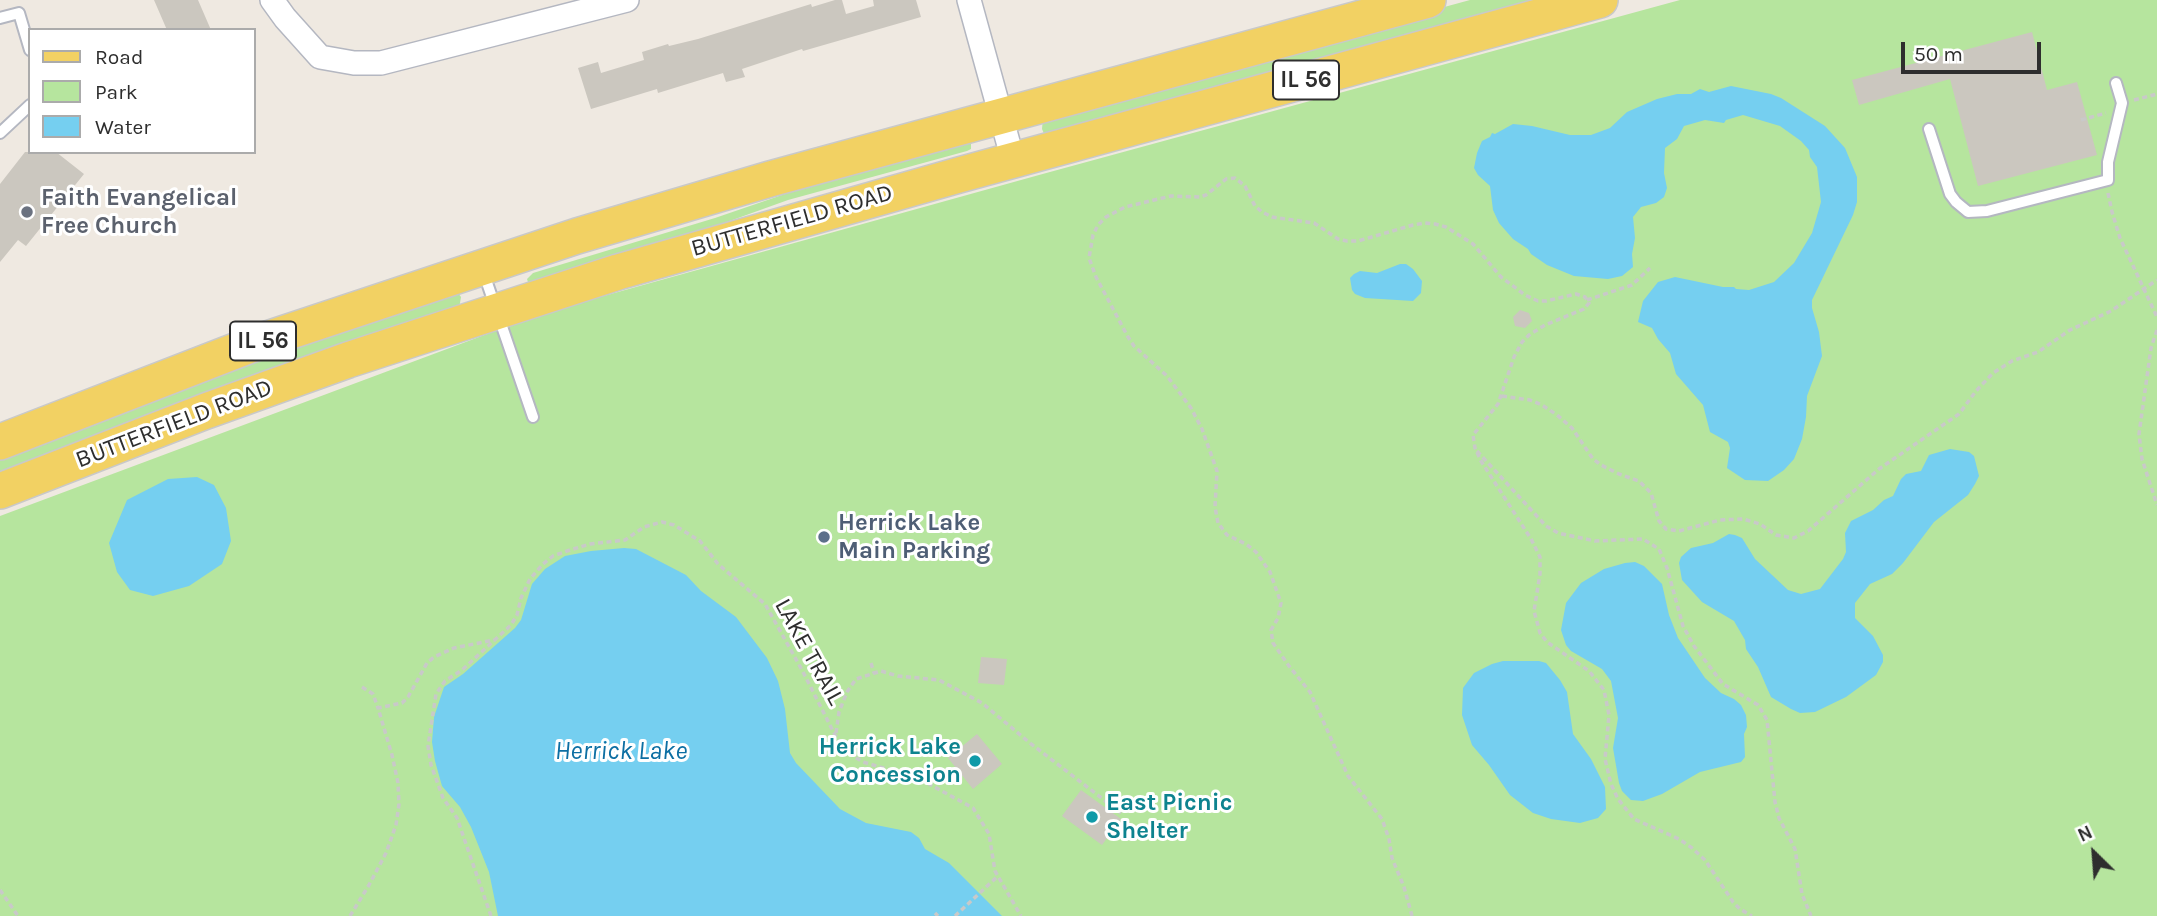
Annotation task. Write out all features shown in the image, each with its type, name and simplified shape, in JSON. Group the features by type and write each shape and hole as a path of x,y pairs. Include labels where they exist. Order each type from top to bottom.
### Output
{"main road":[{"name":"BUTTERFIELD ROAD","path":"0,442 261,341 673,207 1428,0"},
{"name":"BUTTERFIELD ROAD","path":"0,491 206,411 348,360 725,240 1600,0"}],"street":[{"path":"272,0 320,57 354,63 381,63 581,6 627,0"},
{"path":"969,0 1013,160"}],"lane":[{"path":"0,18 19,13 28,43"},
{"path":"1929,129 1950,194 1968,212 1987,211 2108,180 2108,162 2121,106 2116,83"},
{"path":"0,133 28,106"},
{"path":"482,267 533,417"}],"path":[{"path":"2081,120 2157,94"},
{"path":"1412,916 1382,819 1348,776 1310,692 1273,643 1271,630 1278,618 1281,603 1270,572 1256,552 1227,535 1218,523 1215,507 1217,471 1202,429 1191,408 1167,376 1134,346 1091,266 1090,249 1098,225 1125,207 1171,196 1200,197 1226,179 1235,178 1245,186 1255,206 1272,217 1314,223 1338,239 1347,241 1358,241 1413,225 1435,224 1446,227 1473,244 1501,277 1525,295 1546,302 1581,294 1587,300 1589,303 1584,309 1536,329 1522,342 1501,396 1474,435 1475,448 1537,550 1541,564 1534,611 1540,633 1547,642 1588,671 1604,690 1609,715 1605,759 1611,785 1618,799 1633,819 1679,839 1692,848 1705,860 1733,902 1752,916"},
{"path":"2108,180 2112,212 2120,238 2157,317"},
{"path":"1587,300 1632,285 1650,268"},
{"path":"1501,396 1530,400 1542,405 1572,428 1593,459 1619,474 1639,481 1651,494 1658,521 1666,529 1687,530 1734,518 1752,521 1776,535 1794,538 1808,531 1879,470 1959,414 1993,373 2012,361 2038,352 2070,330 2111,311 2157,280"},
{"path":"2157,330 2151,348 2139,434 2142,459 2157,505"},
{"path":"1475,448 1546,526 1558,533 1595,541 1643,539 1659,549 1683,626 1694,646 1723,684 1758,705 1767,720 1775,802 1784,830 1795,849 1802,894 1811,916"},
{"name":"LAKE TRAIL","path":"491,916 457,818 443,798 431,765 428,746 436,694 445,681 462,670 511,625 530,579 554,556 590,544 625,540 652,523 662,522 674,525 700,541 718,564 765,604 835,735 850,754 863,762 918,778 973,808 989,834 995,871 1021,916"},
{"path":"378,708 401,703 408,697 423,670 434,657 454,648 496,639"},
{"path":"871,663 874,673"},
{"path":"835,735 839,712 856,679 881,671 898,676 939,680 982,703 1121,813"},
{"path":"350,916 386,853 396,825 399,804 394,764 378,708 373,694 362,687"},
{"path":"955,916 998,876"},
{"path":"0,890 18,916"}],"green space":[{"path":"1470,0 1558,0 1045,136 1042,129 1043,118 1049,115"},
{"path":"1680,0 2157,0 2157,916 0,916 0,516 546,312"},
{"path":"971,140 971,149 967,151 788,200 616,262 529,285 527,279 533,273 715,218 887,159"},
{"path":"458,293 461,297 459,309 0,479 0,458 280,348"}],"water":[{"path":"1731,86 1781,98 1825,126 1845,148 1857,177 1857,202 1853,215 1812,300 1822,356 1807,396 1802,439 1794,459 1768,481 1745,480 1727,468 1730,448 1728,442 1710,432 1703,405 1676,374 1670,353 1652,328 1638,322 1643,301 1658,282 1675,277 1749,290 1774,282 1794,263 1812,233 1821,202 1817,167 1801,141 1780,126 1743,115 1724,123 1705,120 1684,126 1677,139 1665,148 1664,173 1667,188 1664,197 1656,203 1641,207 1633,217 1633,267 1622,276 1608,279 1574,276 1547,265 1531,254 1499,223 1493,210 1490,186 1474,168 1482,141 1492,133 1495,134 1513,124 1570,135 1591,135 1610,128 1627,112 1657,99 1691,94 1700,89 1709,92"},
{"path":"1406,264 1413,269 1422,281 1421,293 1413,301 1365,298 1352,290 1350,278 1354,274 1360,271 1377,273"},
{"path":"1950,449 1969,452 1974,456 1979,476 1975,484 1968,495 1934,522 1892,574 1870,584 1855,603 1855,618 1873,636 1883,655 1883,662 1876,675 1846,697 1815,712 1800,713 1771,697 1734,621 1702,602 1682,580 1679,563 1681,557 1691,548 1713,543 1729,534 1735,535 1742,538 1755,559 1788,590 1801,594 1820,589 1843,559 1846,552 1845,533 1851,521 1893,496 1901,479 1906,474 1921,471 1929,455"},
{"path":"197,477 214,485 226,508 231,541 222,564 189,586 153,596 130,590 117,572 109,543 127,500 168,479"},
{"name":"Herrick Lake","path":"624,548 636,549 686,575 701,591 736,617 767,658 778,681 785,709 790,753 796,763 840,809 866,823 911,832 919,838 925,849 949,863 1002,916 498,916 489,872 471,827 460,807 442,786 435,761 432,742 434,717 444,687 463,674 515,628 521,620 532,584 545,569 565,556"},
{"path":"1635,562 1644,566 1662,584 1678,638 1705,678 1721,693 1741,705 1746,715 1747,727 1744,734 1745,757 1741,762 1700,772 1662,794 1643,801 1631,800 1622,791 1619,783 1613,748 1618,718 1611,681 1602,669 1571,651 1561,630 1566,603 1581,583 1604,569"},
{"path":"1503,661 1546,663 1560,680 1567,692 1573,734 1591,759 1605,787 1606,809 1598,818 1580,823 1551,819 1533,813 1510,795 1472,745 1462,715 1463,688 1474,673"}],"building":[{"path":"154,0 198,0 210,28 166,28"},
{"path":"842,0 846,14 874,6 873,0 916,0 921,17 803,51 802,49 742,69 745,77 726,82 723,73 658,93 657,89 591,109 578,68 598,62 601,73 644,60 642,52 698,39 811,4 812,7"},
{"path":"2032,32 2047,90 2077,82 2097,155 1978,186 1950,79 1859,105 1852,80"},
{"name":"Faith Evangelical Free Church","path":"25,152 59,154 84,174 26,246 18,240 0,262 0,184"},
{"path":"1520,310 1529,313 1532,321 1525,328 1515,326 1513,317"},
{"path":"981,657 1007,659 1004,685 978,683"},
{"name":"Herrick Lake Concession","path":"977,734 1002,764 973,789 948,758"},
{"name":"East Picnic Shelter","path":"1081,790 1121,819 1102,845 1062,816"}],"place":[{"name":"Faith Evangelical Free Church","path":"27,212"},
{"name":"Herrick Lake Main Parking","path":"824,537"},
{"name":"Herrick Lake Concession","path":"975,761"},
{"name":"East Picnic Shelter","path":"1092,817"}]}
